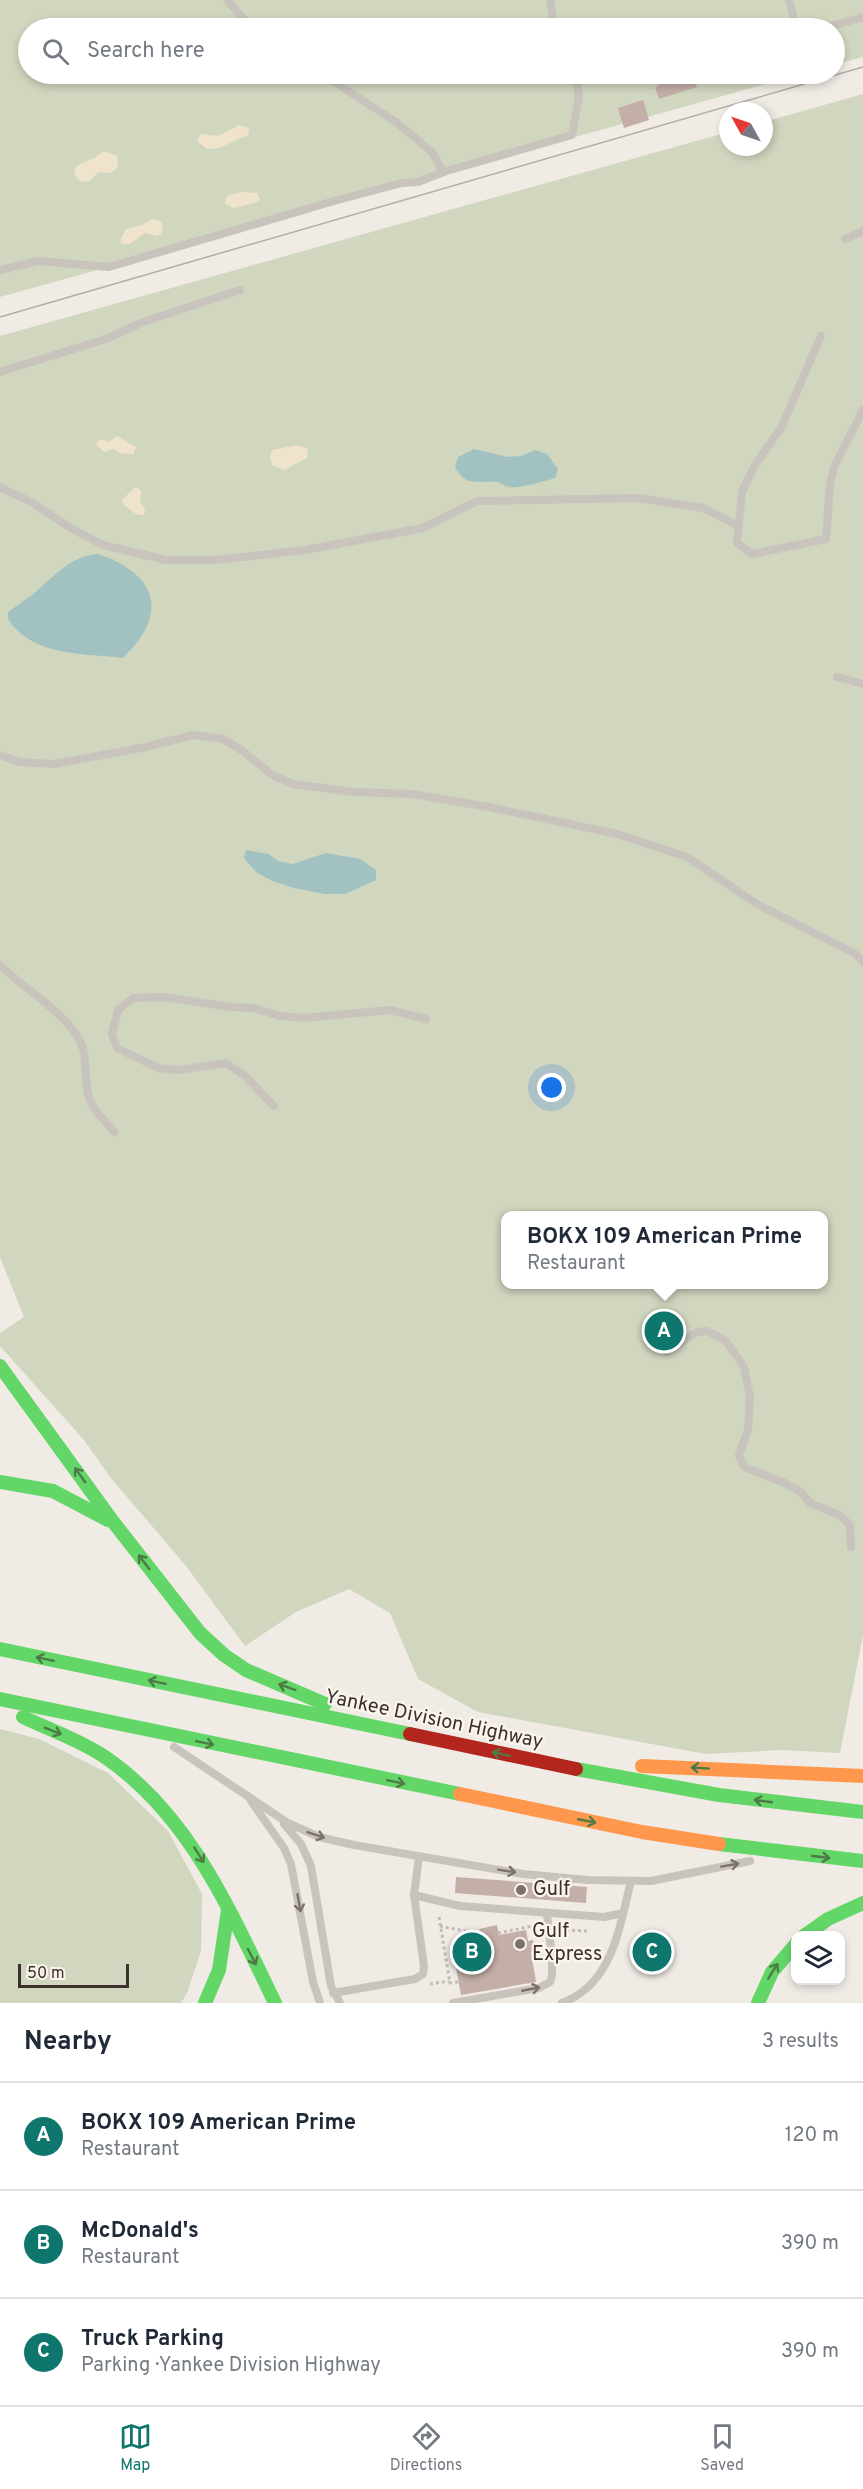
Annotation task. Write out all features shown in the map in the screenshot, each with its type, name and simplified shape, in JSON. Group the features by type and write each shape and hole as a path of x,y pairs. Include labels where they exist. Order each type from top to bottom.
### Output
{"highway":[{"path":"0,1366 114,1523 193,1626 224,1656 252,1673 296,1690 379,1729"},
{"path":"0,1482 53,1491 114,1523"},
{"name":"Yankee Division Highway","path":"0,1649 558,1766 719,1795 863,1812"},
{"path":"0,1699 599,1823 695,1841 863,1862"},
{"path":"0,1706 88,1747 135,1780 164,1809 204,1862 275,2003"},
{"path":"558,1766 681,1767 863,1776"},
{"path":"810,1931 828,1919 863,1903"},
{"path":"205,2003 214,1987 222,1959 228,1910"},
{"path":"758,2003 772,1972 791,1949"}],"lane":[{"path":"227,0 243,18"},
{"path":"550,0 553,18"},
{"path":"789,0 794,18"},
{"path":"845,22 863,17"},
{"path":"337,84 396,122 432,152 444,172"},
{"path":"0,270 38,261 109,267 334,201 402,183 418,182 444,172 572,135 579,96 577,84"},
{"path":"845,239 863,231"},
{"path":"0,372 106,339 143,322 240,290"},
{"path":"821,336 781,428 755,465 742,492 737,543 752,554 826,539 830,485 834,467 863,410"},
{"path":"0,487 31,502 103,546 166,560 215,560 305,550 402,532 423,528 477,501 638,498 703,508 739,526"},
{"path":"837,677 863,684"},
{"path":"0,755 19,762 54,764 141,748 193,735 223,739 243,751 272,776 293,784 353,792 412,794 489,807 617,834 687,857 757,904 854,953 863,962"},
{"path":"0,965 63,1019 80,1040 86,1067 88,1096 97,1112 114,1132"},
{"path":"274,1106 245,1076 226,1063 178,1070 158,1068 117,1048 112,1034 118,1010 133,998 164,997 230,1007 254,1008 280,1016 304,1018 390,1010 426,1019"},
{"path":"667,1352 697,1332 707,1331 725,1340 744,1367 750,1396 748,1429 739,1455 744,1467 801,1492 810,1503 839,1515 850,1525 852,1547"},
{"path":"148,1731 299,1829 319,1837 419,1857 523,1874 631,1881 672,1877 792,1854"},
{"path":"247,1796 284,1848 291,1864 313,1982 320,2003"},
{"path":"274,1814 301,1844 311,1866 333,1993 340,2003"},
{"path":"333,1993 422,1976 424,1966 414,1895 419,1857"},
{"path":"562,2003 584,1991 600,1975 611,1955 631,1881"},
{"path":"414,1895 460,1906 604,1917 623,1913"},
{"path":"453,2003 539,1988 550,1982 553,1970 548,1935 548,1913"}],"path":[{"path":"439,1917 450,1981"},
{"path":"440,1926 480,1934"},
{"path":"498,1933 533,1926 539,1930"},
{"path":"555,1930 590,1931"},
{"path":"430,1984 458,1982"}],"green space":[{"path":"0,0 863,0 863,57 845,62 845,18 18,18 18,84 766,84 0,297"},
{"path":"863,94 863,1635 840,1753 781,1750 706,1754 478,1712 418,1679 390,1613 349,1589 296,1612 245,1646 186,1566 110,1477 84,1440 0,1346 0,1333 24,1317 0,1257 0,336 719,135 719,156 773,156 773,119"},
{"path":"0,1729 39,1739 108,1773 168,1831 202,1894 201,1951 187,1993 181,2003 0,2003"}],"sand":[{"path":"239,125 249,128 248,135 219,148 207,149 197,141 201,134 218,136"},
{"path":"104,151 117,156 118,167 110,173 99,172 88,182 80,181 74,173 75,169"},
{"path":"241,192 257,193 260,200 234,208 225,204 227,196"},
{"path":"152,219 161,221 163,226 161,234 157,236 145,233 130,244 122,244 120,240 126,229 142,225"},
{"path":"117,436 136,447 133,455 121,454 114,449 104,452 96,444 100,439 108,442"},
{"path":"297,445 306,448 307,458 284,470 273,466 270,459 272,450"},
{"path":"135,487 141,490 140,502 145,509 144,515 128,509 121,501"}],"water":[{"path":"474,449 508,457 521,456 535,450 547,454 558,469 555,478 518,487 509,487 498,482 473,482 459,474 455,467 458,457"},
{"path":"98,554 118,562 133,572 144,584 150,597 151,611 147,626 123,658 60,651 45,647 18,631 8,619 8,612 68,564 77,559"},
{"path":"246,850 269,854 278,861 293,864 326,853 360,859 376,870 376,880 345,894 325,894 294,888 272,881 256,872 244,858"}],"building":[{"path":"658,84 696,84 697,87 659,99 655,87 659,86"},
{"path":"643,100 649,120 624,128 618,108"},
{"name":"Gulf","path":"456,1877 587,1887 586,1903 455,1893"},
{"path":"497,1925 499,1935 526,1930 528,1941 533,1940 535,1951 531,1952 536,1982 461,1995 452,1945 462,1936"}],"tram line":[{"path":"845,72 863,67"},
{"path":"0,317 804,84"}],"traffic: fast":[{"path":"0,1366 114,1523 200,1633 224,1655 246,1670 325,1704"},
{"path":"0,1482 53,1491 108,1520"},
{"path":"0,1649 410,1734"},
{"path":"0,1699 460,1794"},
{"path":"23,1717 75,1740 105,1757 135,1781 162,1808 206,1868 225,1901 275,2003"},
{"path":"576,1769 719,1795 863,1812"},
{"path":"719,1844 863,1861"},
{"path":"811,1931 828,1919 863,1903"},
{"path":"205,2003 219,1970 228,1910"},
{"path":"758,2003 772,1972 791,1950"}],"traffic: slow":[{"path":"642,1766 863,1776"},
{"path":"460,1794 642,1832 719,1844"}],"traffic: jam":[{"path":"410,1734 576,1769"}],"place":[{"name":"BOKX 109 American Prime","path":"664,1331"},
{"name":"Gulf","path":"521,1890"},
{"name":"Gulf Express","path":"520,1944"},
{"name":"McDonald's","path":"472,1952"},
{"name":"Truck Parking","path":"652,1952"}]}
